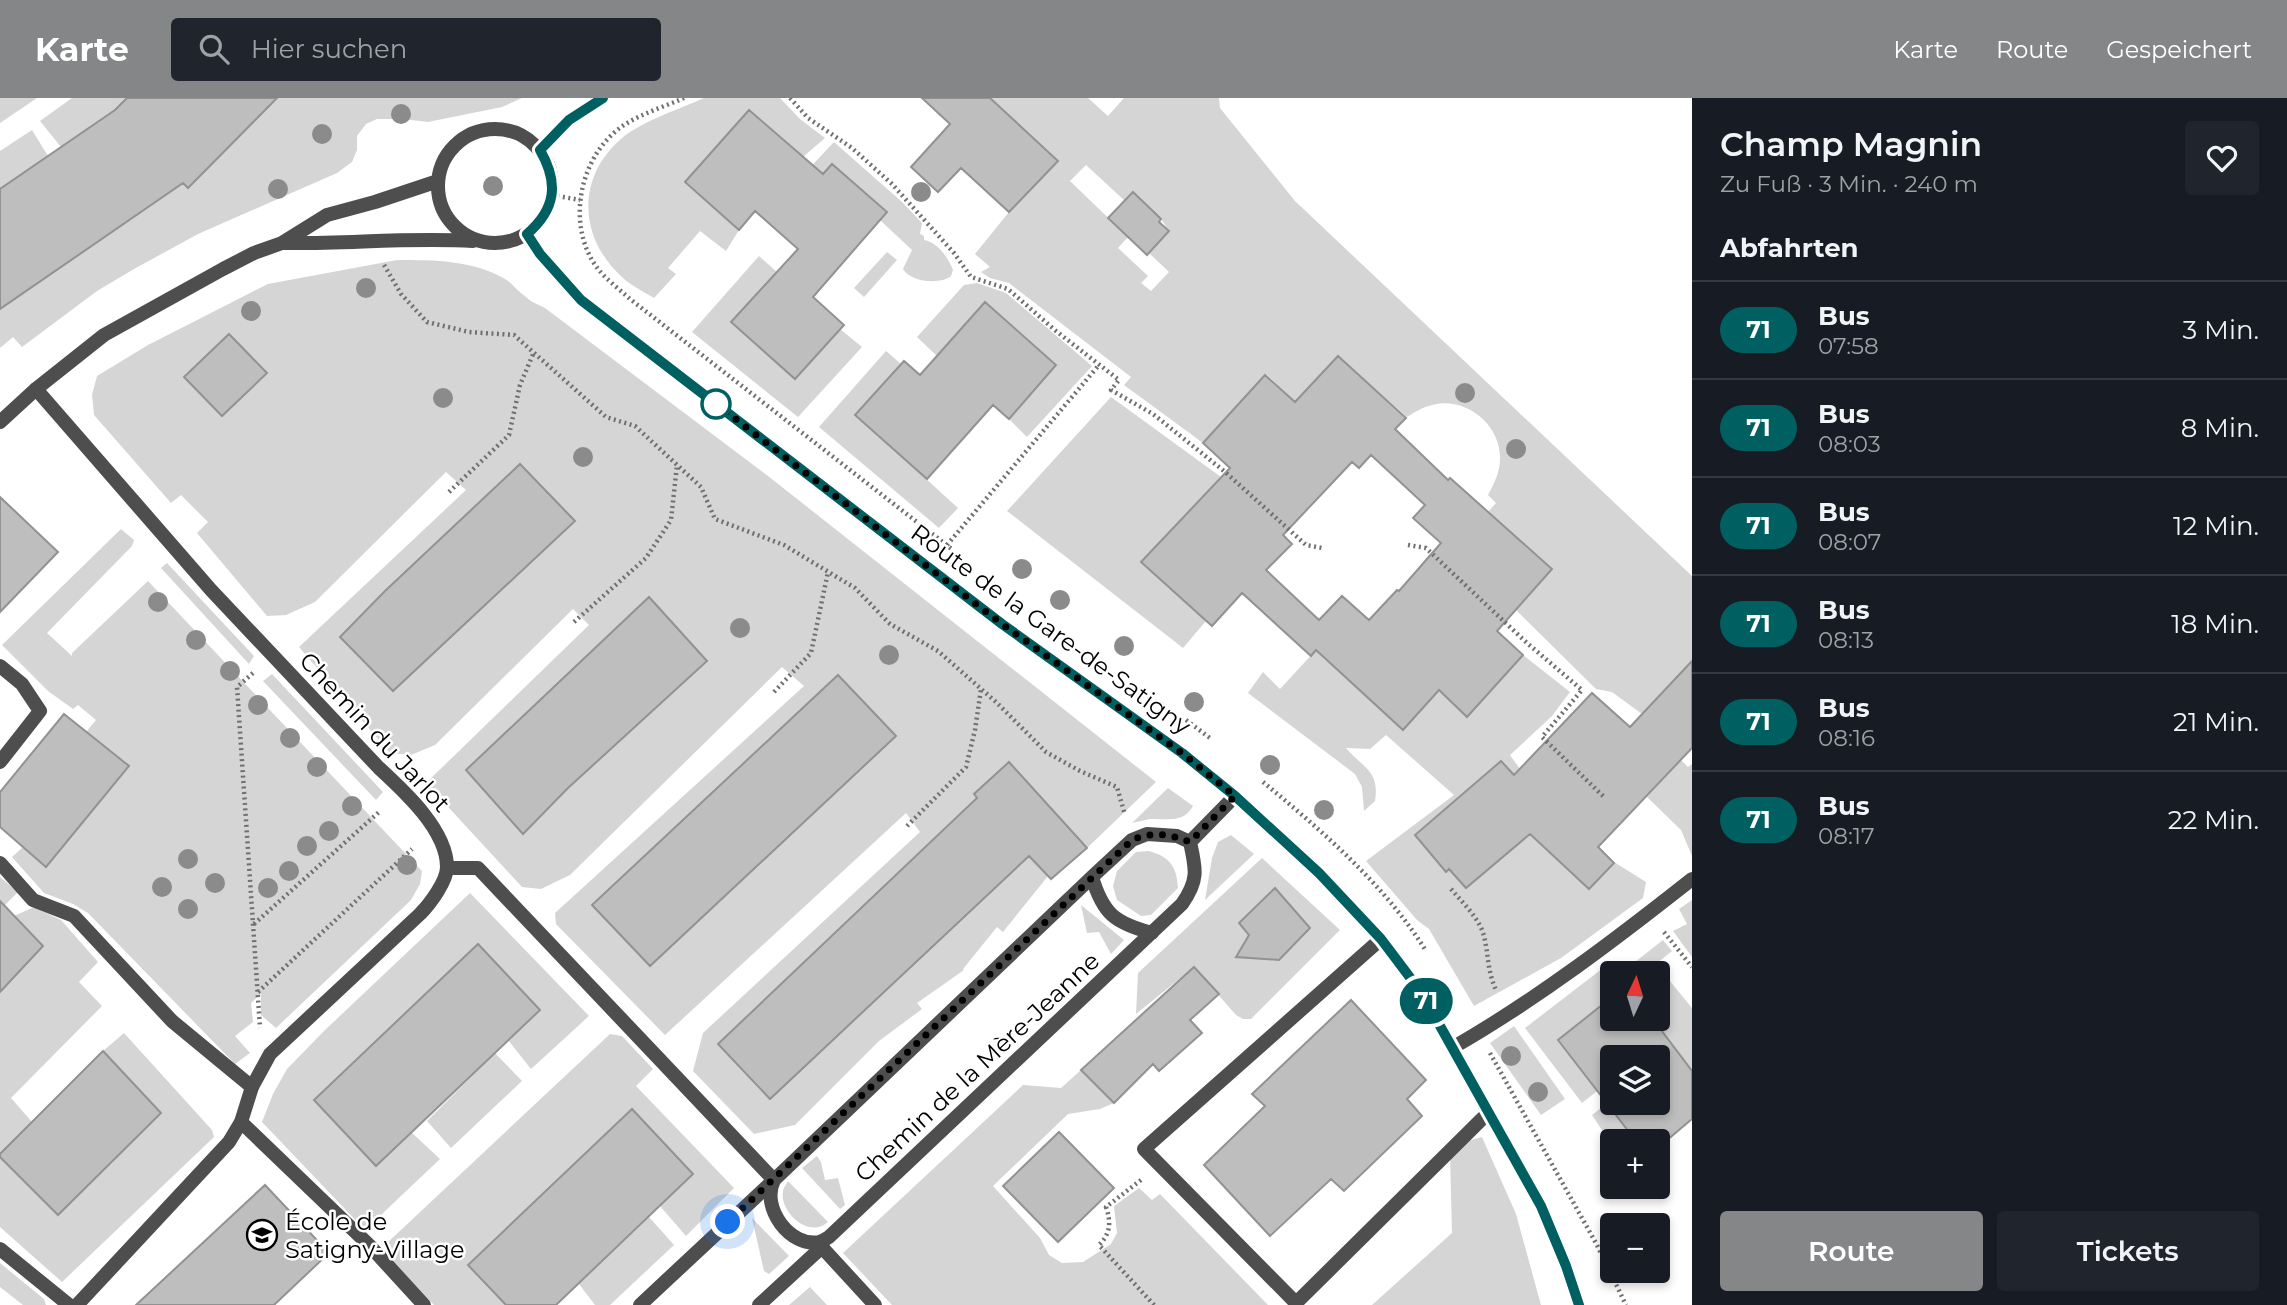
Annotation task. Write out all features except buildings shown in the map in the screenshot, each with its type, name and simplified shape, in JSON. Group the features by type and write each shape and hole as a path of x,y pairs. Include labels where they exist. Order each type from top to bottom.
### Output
{"main road":[{"path":"540,150 569,120 603,98"}],"street":[{"path":"282,243 330,244 376,239 443,239 482,242 505,242 527,234 548,210 552,179 540,150 528,139 512,131 496,128 479,131 464,138 451,150 442,164 438,181 439,198 445,214 454,226 467,236 482,242"},
{"path":"0,422 104,335 233,263 282,243 327,215 438,181"},
{"name":"Route de la Gare-de-Satigny","path":"527,234 540,254 590,307 1002,624 1182,753 1235,796 1319,873 1381,939 1421,992 1541,1206 1579,1305"},
{"name":"Chemin du Jarlot","path":"36,390 273,656 419,808 439,835 447,868"},
{"path":"0,666 22,684 40,710 0,762"},
{"path":"640,1305 1132,840 1147,834 1161,834 1190,842 1235,796"},
{"name":"Chemin de la Mère-Jeanne","path":"759,1305 1182,904 1194,888 1195,861 1190,842"},
{"path":"0,863 33,900 74,916 172,1021 252,1087"},
{"path":"77,1305 211,1163 241,1122 252,1087 270,1054 420,914 433,900 447,868 478,867 774,1180"},
{"path":"1092,877 1098,898 1107,911 1132,928 1152,933"},
{"path":"1452,1048 1509,1012 1692,879"},
{"path":"1381,939 1144,1149 1297,1303 1489,1112"},
{"path":"241,1122 369,1245 425,1305"},
{"path":"774,1180 770,1188 771,1211 781,1224 794,1235 820,1245 875,1305"},
{"path":"0,1249 69,1305"}],"path":[{"path":"790,98 808,118 852,148 892,184 954,253 971,277 1008,289 1119,380 1111,390 1153,414 1224,471 1306,545 1322,548"},
{"path":"552,195 580,200"},
{"path":"376,239 386,270 401,294 426,322 469,332 514,335 606,417 635,426 701,487 715,519 784,545 855,588 890,624 938,651 1046,752 1117,787 1132,840"},
{"path":"449,492 509,435 520,385 534,352"},
{"path":"947,545 1100,365"},
{"path":"574,622 646,558 659,539 671,520 677,465"},
{"path":"1408,545 1426,548 1527,643 1583,690 1542,737 1604,797"},
{"path":"774,692 811,653 828,572"},
{"path":"270,1054 260,1037 237,687 273,656"},
{"path":"907,826 966,767 981,689"},
{"path":"253,924 379,813"},
{"path":"258,992 412,849"},
{"path":"1451,889 1471,911 1482,931 1489,975 1509,1012"},
{"path":"1648,912 1692,967"},
{"path":"1154,1305 1099,1245 1106,1238 1111,1221 1106,1207 1160,1165"}],"shaded area":[{"path":"0,98 37,98 0,123"},
{"path":"72,98 522,98 502,107 428,122 377,119 366,124 357,136 357,150 352,162 337,173 198,234 97,291 22,347 13,337 0,348 0,309 146,208 90,127 61,147 40,121"},
{"path":"704,98 780,98 800,119 825,138 803,157 749,111 739,230 726,251 700,231 668,268 676,274 654,298 623,278 597,245 588,208 590,189 596,171 622,138 650,121"},
{"path":"984,98 1088,98 1108,116 1124,98 1219,98 1220,108 1295,201 1692,576 1692,685 1680,674 1642,714 1612,692 1596,689 1516,610 1552,569 1488,512 1496,503 1488,495 1499,469 1499,447 1488,425 1469,409 1445,403 1425,407 1407,417 1338,356 1295,402 1266,374 1203,443 1124,385 1131,377 1009,283 990,278 981,272 990,267 975,254 1009,212 1058,161 1002,109","holes":["1086,165 1125,201 1134,193 1161,219 1169,231 1149,253 1169,272 1151,291 1141,283 1148,276 1118,248 1128,237 1070,181"]},
{"path":"32,130 48,156 0,189 0,151"},
{"path":"834,142 922,223 920,234 945,255 953,270 951,276 940,281 926,281 907,273 903,269 912,250 880,220 887,212 833,164 812,186 801,177"},
{"path":"887,252 897,260 864,297 854,288"},
{"path":"759,256 777,272 732,323 797,377 840,329 862,347 798,417 692,332"},
{"path":"397,260 467,265 505,279 528,299 545,308 768,476 1156,782 1087,848 1009,762 974,794 1048,876 1003,932 997,927 964,970 917,1003 922,1009 879,1041 795,1125 754,1134 693,1071 703,1033 920,832 906,813 665,1035 556,924 555,913 804,686 782,667 570,875 541,889 522,887 426,783 589,625 573,609 435,745 411,755 390,753 299,647 466,490 446,472 315,602 286,615 267,616 197,533 208,522 181,495 171,503 94,415 92,395 97,376 148,345 268,284"},
{"path":"977,283 1006,293 1092,366 1027,437 1009,419 1056,365 985,302 937,356 917,337 964,285"},
{"path":"886,351 901,364 856,415 958,508 939,528 819,427"},
{"path":"1111,397 1221,477 1141,562 1206,621 1183,648 1007,511"},
{"path":"121,529 134,540 132,546 47,633 72,656 72,653 148,581 422,871 420,884 411,900 276,1028 261,1015 261,994 251,1003 253,1022 235,1036 250,1053 235,1064 88,913 44,893 12,857 23,847 46,866 128,766 86,732 96,720 78,705 73,709 48,691 2,645"},
{"path":"167,563 254,656 249,664 161,568"},
{"path":"1316,650 1343,675 1439,690 1467,716 1523,655 1570,692 1552,716 1510,755 1520,769 1614,862 1646,882 1643,898 1561,958 1474,1006 1429,929 1417,920 1366,861 1454,795 1386,735 1370,749 1346,748 1369,771 1375,783 1375,801 1364,811 1362,787 1355,774 1248,693 1263,672 1280,689"},
{"path":"272,674 383,792 376,800 263,681"},
{"path":"1681,760 1688,767 1692,764 1692,856 1681,830 1647,797"},
{"path":"1168,788 1193,806 1189,812 1174,819 1150,819 1132,823"},
{"path":"1231,835 1254,854 1205,900 1212,858 1218,842"},
{"path":"1149,851 1162,856 1171,864 1178,888 1151,915 1141,916 1117,900 1113,886 1117,871 1136,852"},
{"path":"1262,858 1340,930 1251,1019 1236,1015 1194,967 1136,1014 1138,973"},
{"path":"0,877 18,892 5,905 0,900"},
{"path":"470,893 589,1016 531,1069 508,1040 411,1132 440,1159 383,1213 375,1227 364,1229 262,1122 287,1069"},
{"path":"1692,900 1692,957 1673,931 1687,924 1679,909"},
{"path":"1081,905 1124,940 1111,954 1099,932 1087,933"},
{"path":"34,907 61,920 98,962 79,982 102,1006 11,1098 32,1122 0,1154 0,991 43,946 14,916"},
{"path":"1663,940 1672,951 1660,961 1636,961"},
{"path":"1600,970 1600,1007 1559,1040 1597,1091 1582,1103 1525,1028"},
{"path":"1670,981 1692,1008 1692,1071 1661,1031 1670,1031"},
{"path":"1514,1026 1565,1099 1541,1115 1490,1043"},
{"path":"124,1033 212,1130 214,1137 62,1282 0,1227 0,1157 58,1215 159,1111 103,1051"},
{"path":"610,1034 622,1036 653,1069 636,1086 734,1188 686,1236 660,1206 693,1174 631,1109 468,1264 506,1305 434,1305 385,1253 387,1243"},
{"path":"495,1053 522,1081 451,1148 427,1121"},
{"path":"1081,1070 1114,1103 1100,1109 1068,1114 993,1186 1040,1238 1049,1255 1062,1263 1083,1262 1111,1244 1117,1233 1114,1206 1139,1188 1152,1200 1160,1194 1268,1305 892,1305 843,1253 1023,1085 1061,1088"},
{"path":"1600,1109 1600,1115 1616,1115 1627,1129 1601,1129 1592,1115"},
{"path":"1482,1137 1516,1214 1541,1305 1372,1305 1452,1233 1450,1155 1464,1142"},
{"path":"817,1156 825,1180 838,1178 845,1205 840,1209 802,1168"},
{"path":"788,1181 828,1222 820,1227 812,1227 804,1225 790,1214 783,1199"},
{"path":"649,1217 674,1245 610,1305 595,1305 579,1284"},
{"path":"752,1218 789,1256 769,1274 764,1271"},
{"path":"0,1263 44,1299 46,1305 23,1305 0,1287"},
{"path":"810,1287 827,1305 789,1305"}],"bus line":[{"name":"71","path":"603,98 569,120 540,150 552,179 552,195 548,210 527,234 540,254 581,300 1002,624 1182,753 1235,796 1358,912 1421,992 1512,1152 1541,1206 1579,1305"}],"place":[{"name":"École de Satigny-Village","path":"262,1235"}],"route":[{"path":"716,404 1002,624 1182,753 1235,796 1190,842 1177,836 1161,834 1147,834 1132,840 728,1222"}]}
